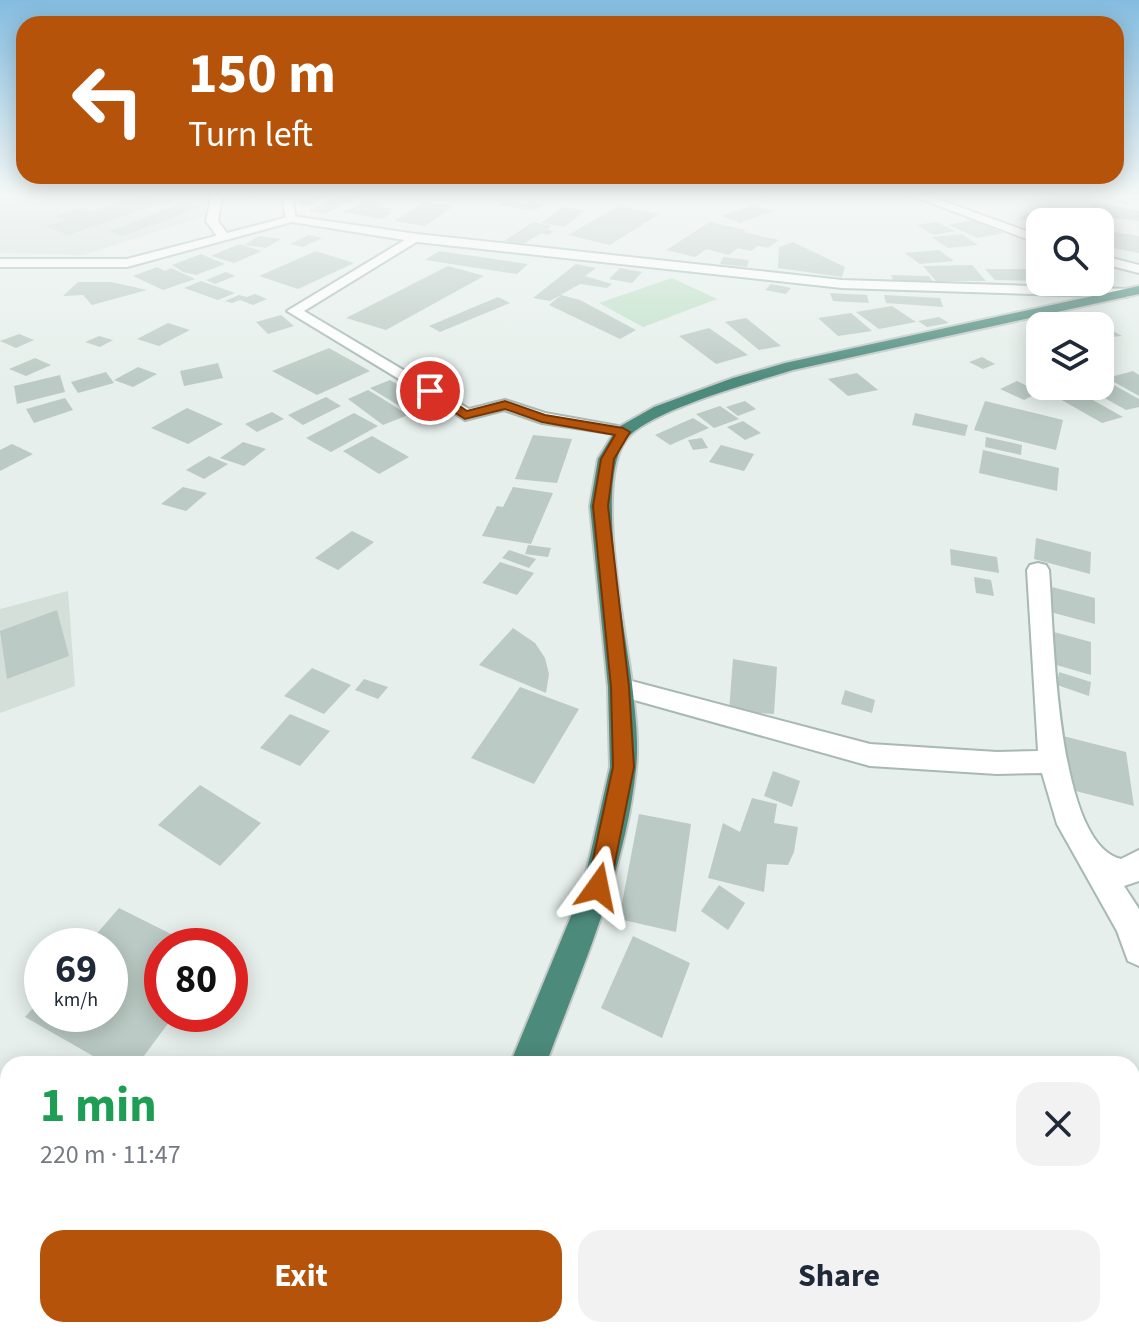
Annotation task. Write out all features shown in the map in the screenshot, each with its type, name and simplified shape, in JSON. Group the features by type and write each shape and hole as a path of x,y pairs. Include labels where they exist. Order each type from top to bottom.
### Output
{"highway":[{"path":"531,1056 598,887 623,767 620,687 600,506 607,459 623,432 660,411 739,381 790,366 1133,292"}],"street":[{"path":"0,263 127,263 147,257"},
{"path":"384,257 294,311 456,406 465,415 505,405 542,418 623,432"},
{"path":"596,257 842,284 1133,292"},
{"path":"1114,263 1139,269"},
{"path":"1038,570 1052,762 1074,831 1131,925 1139,950"},
{"path":"620,687 870,755 997,763 1052,762"},
{"path":"1094,863 1117,873 1135,869 1139,864"}],"shaded area":[{"path":"68,591 75,686 0,713 0,609"}],"green space":[{"path":"672,278 717,299 643,327 599,303"}],"building":[{"path":"192,257 209,257 225,264 196,275 172,265"},
{"path":"216,257 247,257 234,263"},
{"path":"301,257 336,257 354,263 298,289 259,276"},
{"path":"429,257 483,257 528,264 517,274 425,260"},
{"path":"723,257 749,260 747,267 720,264"},
{"path":"779,257 825,257 845,267 842,277 778,268"},
{"path":"911,257 949,257 954,261 920,264"},
{"path":"576,264 596,268 585,276 612,284 607,288 580,284 550,301 533,298"},
{"path":"972,265 986,281 936,281 923,266"},
{"path":"448,266 484,276 386,330 346,318"},
{"path":"157,267 165,271 171,268 195,279 163,290 133,276"},
{"path":"620,268 642,272 632,283 609,279"},
{"path":"985,269 1026,269 1026,281 995,280"},
{"path":"226,272 235,276 215,284 206,280"},
{"path":"891,275 929,276 933,282 894,282"},
{"path":"201,281 235,293 218,300 184,288"},
{"path":"78,282 111,282 147,290 92,305 83,295 63,296"},
{"path":"771,284 791,288 786,294 765,290"},
{"path":"830,293 867,295 869,303 833,301"},
{"path":"255,294 267,299 253,305 240,300 232,303 225,301 239,295 247,297"},
{"path":"561,295 580,300 636,330 620,339 549,305"},
{"path":"884,295 940,298 943,307 886,303"},
{"path":"498,297 510,303 440,332 429,326"},
{"path":"892,306 916,322 879,329 856,312"},
{"path":"851,313 872,331 838,336 818,318"},
{"path":"281,315 294,326 268,334 256,322"},
{"path":"939,317 949,323 927,327 918,321"},
{"path":"746,318 781,346 759,350 725,322"},
{"path":"168,323 190,330 159,346 137,339"},
{"path":"709,328 748,355 716,364 679,336"},
{"path":"19,334 34,340 16,348 0,341"},
{"path":"99,336 113,340 100,347 85,342"},
{"path":"329,348 370,371 317,395 272,371"},
{"path":"982,357 995,364 983,369 969,362"},
{"path":"35,358 51,365 26,376 9,369"},
{"path":"218,363 223,378 184,386 180,371"},
{"path":"426,363 441,369 434,373 449,379 439,385 409,373"},
{"path":"138,367 157,374 133,387 114,380"},
{"path":"1133,371 1139,375 1139,396 1114,382 1114,376"},
{"path":"106,372 114,383 78,393 71,382"},
{"path":"857,373 878,390 848,396 828,379"},
{"path":"60,375 65,392 17,404 14,386"},
{"path":"390,380 439,410 419,418 370,388"},
{"path":"1017,381 1026,385 1026,399 1024,400 1000,389"},
{"path":"1114,385 1139,399 1139,407 1126,410 1108,400 1114,400"},
{"path":"368,390 408,415 383,425 348,399"},
{"path":"326,397 341,406 303,425 288,415"},
{"path":"65,398 73,410 34,423 26,409"},
{"path":"1062,400 1093,400 1123,417 1102,423"},
{"path":"745,401 756,409 738,416 726,407"},
{"path":"985,401 1063,420 1056,450 974,430"},
{"path":"720,406 739,419 714,428 696,414"},
{"path":"187,408 223,424 188,444 151,428"},
{"path":"272,412 284,419 257,432 245,424"},
{"path":"354,413 378,426 331,452 306,438"},
{"path":"915,413 968,425 965,436 912,425"},
{"path":"693,418 709,428 670,445 655,435"},
{"path":"743,421 761,433 745,440 727,427"},
{"path":"533,435 572,439 557,483 515,479"},
{"path":"372,436 409,457 379,474 343,451"},
{"path":"986,437 1022,445 1021,455 985,447"},
{"path":"702,438 708,448 693,450 688,440"},
{"path":"243,442 266,449 244,466 220,458"},
{"path":"12,444 33,454 0,471 0,450"},
{"path":"721,445 754,454 744,471 709,462"},
{"path":"983,450 1059,468 1057,491 979,473"},
{"path":"209,456 228,464 204,479 186,470"},
{"path":"183,487 207,493 186,511 161,504"},
{"path":"513,487 553,493 531,544 482,536 497,506 503,507"},
{"path":"352,531 374,542 338,570 315,558"},
{"path":"1036,538 1091,552 1090,574 1034,559"},
{"path":"528,545 551,548 548,557 525,554"},
{"path":"950,549 997,557 999,573 951,565"},
{"path":"509,550 536,559 529,568 502,558"},
{"path":"500,562 534,573 517,595 482,583"},
{"path":"974,577 991,580 994,596 976,593"},
{"path":"1044,585 1095,598 1095,624 1043,610"},
{"path":"57,610 69,656 7,679 0,631"},
{"path":"513,628 535,643 545,658 549,674 546,693 479,665"},
{"path":"1054,632 1091,642 1091,675 1053,664"},
{"path":"733,659 777,667 774,714 729,711"},
{"path":"312,668 351,685 324,714 284,696"},
{"path":"1059,672 1091,682 1089,696 1057,685"},
{"path":"364,679 388,687 378,699 355,690"},
{"path":"520,687 579,709 534,784 471,758"},
{"path":"845,690 875,700 872,713 841,704"},
{"path":"290,714 330,731 300,766 260,748"},
{"path":"1063,736 1126,752 1134,806 1068,789"},
{"path":"773,771 800,781 792,807 764,796"},
{"path":"200,785 261,823 220,866 158,825"},
{"path":"752,798 777,804 774,823 798,827 794,852 788,865 767,864 764,892 708,878 723,823 740,832"},
{"path":"639,814 691,824 676,932 619,919"},
{"path":"719,885 745,903 728,930 701,911"},
{"path":"119,908 159,928 144,928 144,1032 162,1032 144,1056 93,1056 51,1032 128,1032 128,928 102,928"},
{"path":"633,936 690,963 662,1038 601,1008"}],"route":[{"path":"430,391 465,415 505,405 542,418 623,432 607,459 600,506 620,687 623,767 598,887"}]}
